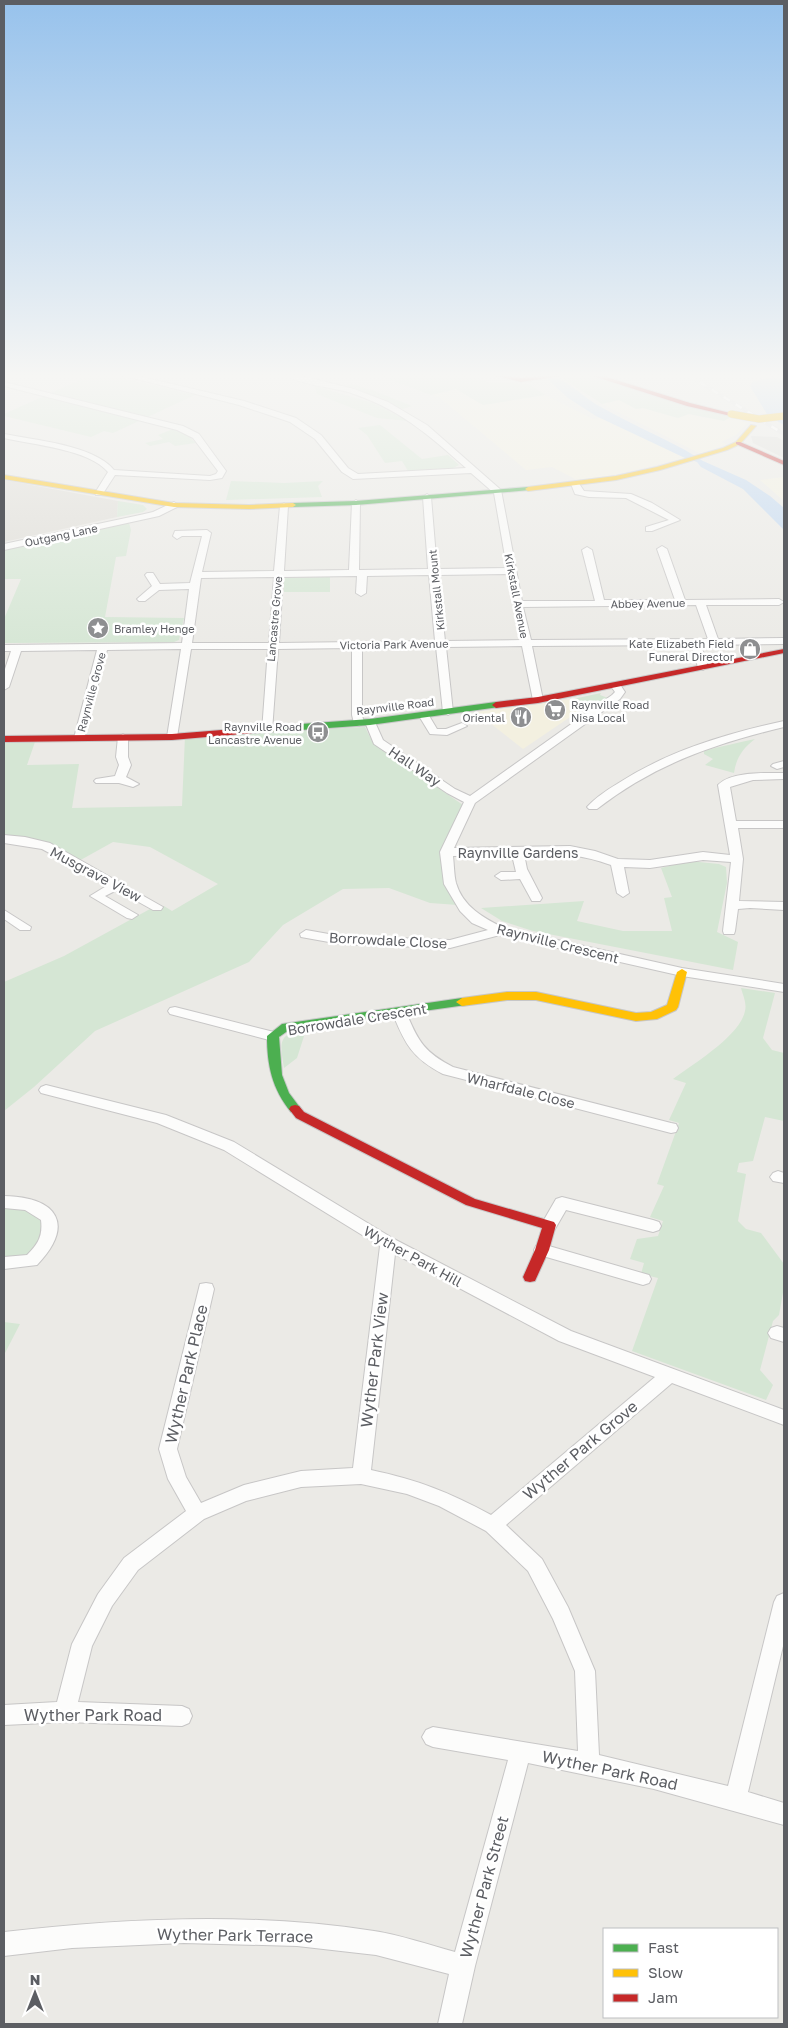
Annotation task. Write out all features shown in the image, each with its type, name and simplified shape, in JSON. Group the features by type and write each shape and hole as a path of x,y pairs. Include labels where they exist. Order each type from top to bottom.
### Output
{"street":[{"path":"98,493 112,472 210,478 219,476 221,470"},
{"path":"345,470 356,477 474,470 498,492"},
{"path":"4,477 174,505 210,507 356,503 498,492 575,484 654,470"},
{"path":"575,484 578,492 602,496 622,495 676,520"},
{"name":"Kirkstall Avenue","path":"498,492 518,604 538,700"},
{"name":"Kirkstall Mount","path":"428,497 433,571 448,712"},
{"path":"356,503 358,573 361,593"},
{"name":"Outgang Lane","path":"4,547 140,518 156,514 174,505"},
{"name":"Lancastre Grove","path":"267,731 284,506"},
{"path":"649,530 687,517"},
{"path":"172,737 187,646 194,586 207,533 178,533 177,536"},
{"path":"662,549 681,602"},
{"path":"586,550 600,603"},
{"path":"198,575 512,571"},
{"path":"150,575 157,587"},
{"path":"142,599 157,587 194,586"},
{"path":"700,602 714,640"},
{"name":"Abbey Avenue","path":"518,604 779,602"},
{"name":"Victoria Park Avenue","path":"4,648 714,640 784,641"},
{"path":"695,641 703,667"},
{"path":"358,644 357,715 364,722"},
{"name":"Raynville Grove","path":"79,738 103,647"},
{"path":"4,687 17,648"},
{"name":"Raynville Road","path":"4,739 172,737 267,731 424,716 538,700 784,651"},
{"path":"446,852 471,801 616,697 620,692 615,685"},
{"path":"424,716 434,732 448,732 462,726"},
{"name":"Hall Way","path":"364,722 378,742 451,791 471,801"},
{"path":"593,807 626,781 670,757 719,741 784,724"},
{"path":"120,780 125,766 122,757 124,737"},
{"path":"729,931 736,859 724,785 748,776 784,776"},
{"path":"100,781 120,780 134,784"},
{"path":"732,825 784,824"},
{"name":"Musgrave View","path":"4,839 46,846 157,907"},
{"name":"Raynville Gardens","path":"446,852 570,850 591,854 617,863 650,864 703,856 736,859"},
{"name":"Raynville Crescent","path":"446,852 450,884 464,908 477,920 500,931 682,972 784,988"},
{"path":"517,852 523,875 536,898"},
{"path":"617,863 623,892"},
{"path":"500,876 523,875"},
{"path":"117,884 96,896 132,915"},
{"path":"732,906 750,904 784,906"},
{"path":"4,914 25,927"},
{"name":"Borrowdale Close","path":"306,934 340,940 450,944 500,931"},
{"name":"Borrowdale Crescent","path":"549,1225 471,1202 300,1115 284,1096 272,1046 273,1036 286,1028 507,996 536,996 636,1017 653,1016 672,1007 682,972"},
{"path":"175,1011 273,1036"},
{"name":"Wharfdale Close","path":"399,1012 413,1045 427,1060 448,1071 671,1128"},
{"name":"Wyther Park Hill","path":"46,1090 161,1119 229,1146 388,1243 565,1336 784,1418"},
{"path":"4,1202 23,1202 39,1208 49,1217 51,1229 48,1243 31,1261 4,1263"},
{"path":"530,1276 542,1250 549,1225 562,1203 653,1226"},
{"name":"Wyther Park View","path":"361,1476 388,1243"},
{"path":"542,1250 644,1279"},
{"name":"Wyther Park Place","path":"197,1512 177,1479 168,1450 206,1289"},
{"name":"Wyther Park Grove","path":"493,1525 668,1376"},
{"path":"64,1712 82,1644 105,1600 131,1564 197,1512 244,1493 301,1479 361,1476 407,1486 446,1500 493,1525 535,1565 561,1614 585,1671 590,1762"},
{"path":"736,1798 784,1602"},
{"name":"Wyther Park Road","path":"4,1715 64,1712 182,1716"},
{"name":"Wyther Park Road","path":"433,1737 590,1762 736,1798 784,1814"},
{"name":"Wyther Park Street","path":"450,2024 463,1966 521,1751"},
{"name":"Wyther Park Terrace","path":"4,1944 72,1936 184,1931 297,1934 376,1942 463,1966"}],"shaded area":[{"path":"557,470 636,470 614,475 577,480"},
{"path":"784,477 784,501 760,480"},
{"path":"4,480 118,501 117,517 4,542"},
{"path":"573,699 572,703 582,709 523,749 476,712"}],"green space":[{"path":"231,481 284,483 323,481 318,486 322,497 226,500"},
{"path":"118,501 143,505 147,509 143,512 117,517"},
{"path":"129,523 131,530 126,556 116,557 105,617 184,618 179,640 174,642 4,643 4,619 21,579 4,579 4,550"},
{"path":"330,577 330,592 284,592 284,578"},
{"path":"601,693 600,695 608,698 587,712 571,703 573,699"},
{"path":"365,727 372,741 384,751 466,807 446,852 458,905 430,903 389,888 343,889 283,925 249,962 95,1031 34,1087 4,1111 4,982 64,956 150,909 155,911 164,906 172,911 218,884 150,847 113,842 77,862 25,841 4,839 4,739 36,739 27,765 79,764 72,808 182,806 185,736"},
{"path":"755,739 741,754 736,763 734,773 705,765 713,759 704,754 704,751"},
{"path":"689,861 719,864 726,867 727,883 717,932 738,942 733,970 533,931 502,921 481,908 584,901 577,921 623,931 672,931 664,898 672,897 661,868"},
{"path":"741,988 775,993 763,1038 772,1050 784,1053 784,1121 765,1117 753,1161 739,1163 737,1172 746,1174 738,1221 746,1229 761,1233 784,1264 784,1287 779,1315 773,1321 760,1370 773,1385 766,1400 632,1351 658,1278 641,1274 644,1263 630,1259 637,1239 658,1236 663,1221 650,1217 664,1186 657,1184 679,1123 669,1120 686,1083 673,1079 715,1049 734,1030 745,1011 745,1002"},
{"path":"306,1030 297,1058 284,1068 282,1046 285,1037 297,1031"},
{"path":"4,1202 23,1202 49,1217 31,1261 4,1263"},
{"path":"4,1322 20,1324 4,1355"}],"water":[{"path":"706,470 723,470 746,480 770,496 784,508 784,530 743,489"}],"traffic: fast":[{"path":"293,505 356,503 528,489"},
{"path":"273,729 370,722 496,705"},
{"path":"295,1109 279,1084 273,1056 273,1036 286,1027 462,1002"}],"traffic: slow":[{"path":"528,489 616,478 655,470"},
{"path":"4,477 174,505 249,507 293,505"},
{"path":"462,1002 507,996 536,996 636,1017 653,1016 672,1007 682,972"}],"traffic: jam":[{"path":"496,705 538,700 784,651"},
{"path":"4,739 172,737 273,729"},
{"path":"295,1109 300,1115 471,1202 549,1225 542,1250 530,1277"}],"place":[{"name":"Bramley Henge","path":"98,628"},
{"name":"Kate Elizabeth Field Funeral Director","path":"750,649"},
{"name":"Raynville Road Nisa Local","path":"555,710"},
{"name":"Oriental","path":"521,717"},
{"name":"Raynville Road Lancastre Avenue","path":"318,732"}]}
